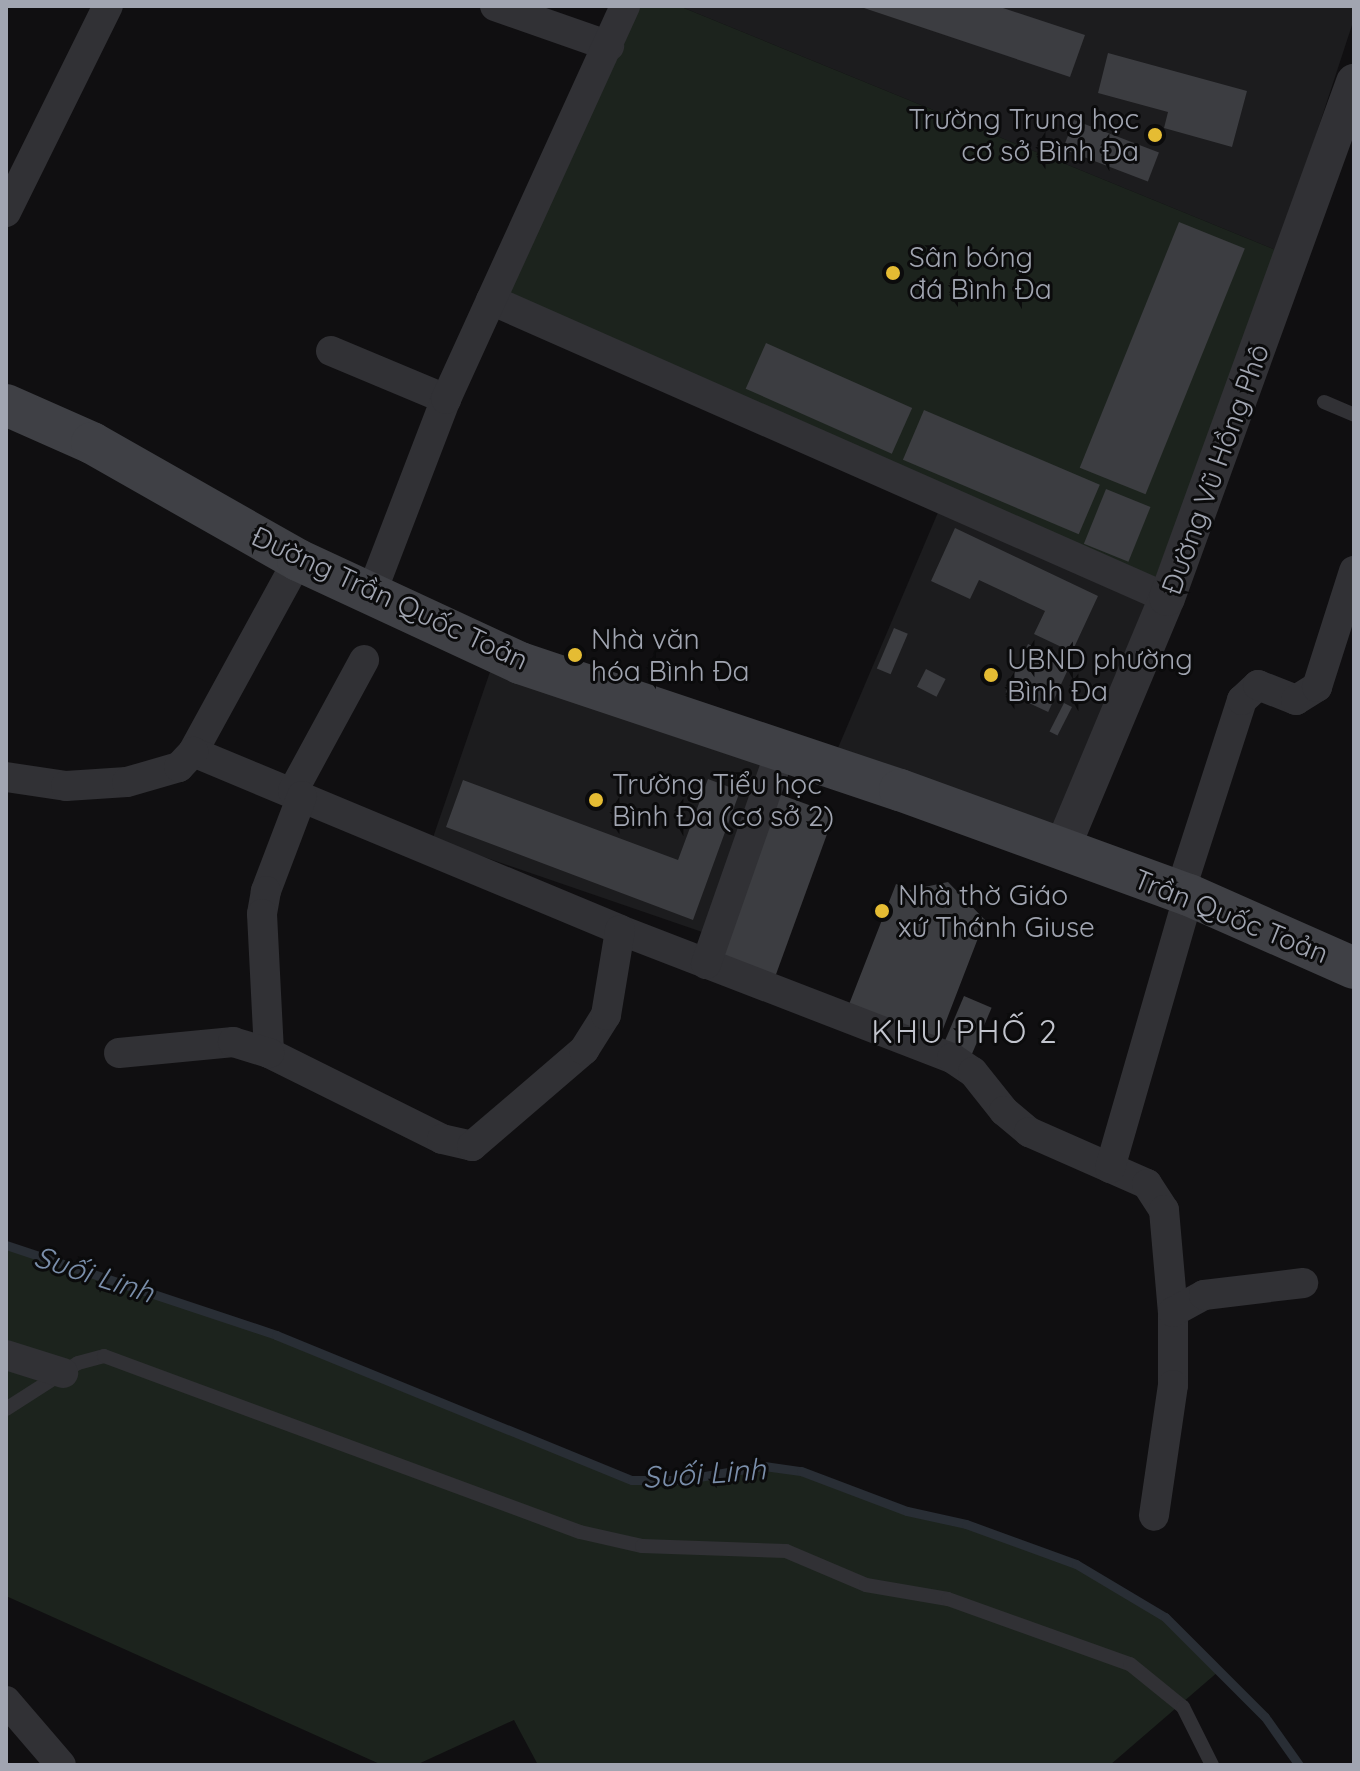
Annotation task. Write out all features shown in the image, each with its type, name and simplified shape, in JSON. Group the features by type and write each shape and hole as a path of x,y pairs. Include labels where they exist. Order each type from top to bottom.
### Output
{"main road":[{"name":"Đường Trần Quốc Toản","path":"6,405 92,443 298,560 520,663 781,750 1061,851"},
{"name":"Trần Quốc Toản","path":"1061,851 1184,893 1354,968"}],"street":[{"path":"6,212 108,6"},
{"path":"495,6 609,46"},
{"path":"371,594 446,399 625,6"},
{"name":"Đường Vũ Hồng Phô","path":"1061,851 1167,598 1354,82"},
{"path":"491,300 1167,598"},
{"path":"331,351 446,399"},
{"path":"6,777 66,786 127,782 179,767 193,752 298,560"},
{"path":"1110,1168 1184,893 1242,700 1258,685 1296,700 1317,687 1354,571"},
{"path":"269,1053 262,914 266,891 298,794 364,660"},
{"path":"706,964 781,750"},
{"path":"193,752 620,930 952,1058 973,1072 1004,1111 1029,1132 1147,1184 1164,1210 1173,1312 1173,1385 1154,1516"},
{"path":"119,1053 233,1042 269,1053 442,1139 472,1146 564,1071 603,1026 620,930"},
{"path":"1173,1312 1204,1295 1303,1283"},
{"path":"6,1355 63,1373"},
{"path":"6,1701 61,1765"}],"lane":[{"path":"1324,402 1354,415"},
{"path":"6,1409 63,1373 104,1356 580,1532 642,1546 786,1551 866,1585 948,1599 1130,1664 1183,1707 1212,1765"}],"shaded area":[{"name":"Sân bóng đá Bình Đa","path":"637,6 679,6 1278,251 1155,579 506,296"},
{"name":"Trường Trung học cơ sở Bình Đa","path":"679,6 1354,6 1354,19 1278,251"},
{"name":"UBND phường Bình Đa","path":"939,510 1150,599 1048,840 837,750"},
{"name":"Trường Tiểu học Bình Đa (cơ sở 2)","path":"491,669 765,763 707,934 432,839"},
{"path":"6,1245 276,1335 632,1480 681,1480 764,1466 801,1471 907,1511 966,1524 1076,1564 1165,1617 1219,1671 1110,1765 538,1765 514,1720 416,1765 382,1765 6,1596"}],"building":[{"path":"858,6 997,6 1085,35 1070,77"},
{"path":"1108,53 1247,91 1232,147 1164,128 1168,112 1098,93"},
{"path":"1074,120 1159,153 1148,182 1063,149"},
{"path":"1179,222 1245,249 1146,494 1080,468"},
{"path":"766,343 912,408 892,454 746,389"},
{"path":"924,410 1100,485 1079,534 903,460"},
{"path":"1106,489 1151,507 1128,562 1084,544"},
{"path":"955,528 1098,596 1072,652 1034,634 1045,611 979,580 970,599 931,581"},
{"path":"894,628 908,634 891,674 877,669"},
{"path":"1028,644 1071,664 1048,712 1006,692"},
{"path":"926,669 946,679 937,697 917,687"},
{"path":"1064,703 1072,707 1057,736 1049,732"},
{"path":"708,779 740,791 693,920 446,827 463,780 678,860"},
{"path":"776,793 834,814 774,979 716,957"},
{"path":"948,882 985,920 938,1042 848,1007 896,884 910,890"},
{"path":"964,996 992,1008 971,1056 944,1044"}],"waterway":[{"name":"Suối Linh","path":"6,1245 276,1335 632,1480 681,1480 764,1466 801,1471 907,1511 966,1524 1076,1564 1165,1617 1265,1717 1299,1765"}],"place":[{"name":"Trường Trung học cơ sở Bình Đa","path":"1155,135"},
{"name":"Sân bóng đá Bình Đa","path":"893,273"},
{"name":"Nhà văn hóa Bình Đa","path":"575,655"},
{"name":"UBND phường Bình Đa","path":"991,675"},
{"name":"Trường Tiểu học Bình Đa (cơ sở 2)","path":"596,800"},
{"name":"Nhà thờ Giáo xứ Thánh Giuse","path":"882,911"}],"district":[{"name":"KHU PHỐ 2","path":"965,1031"}]}
